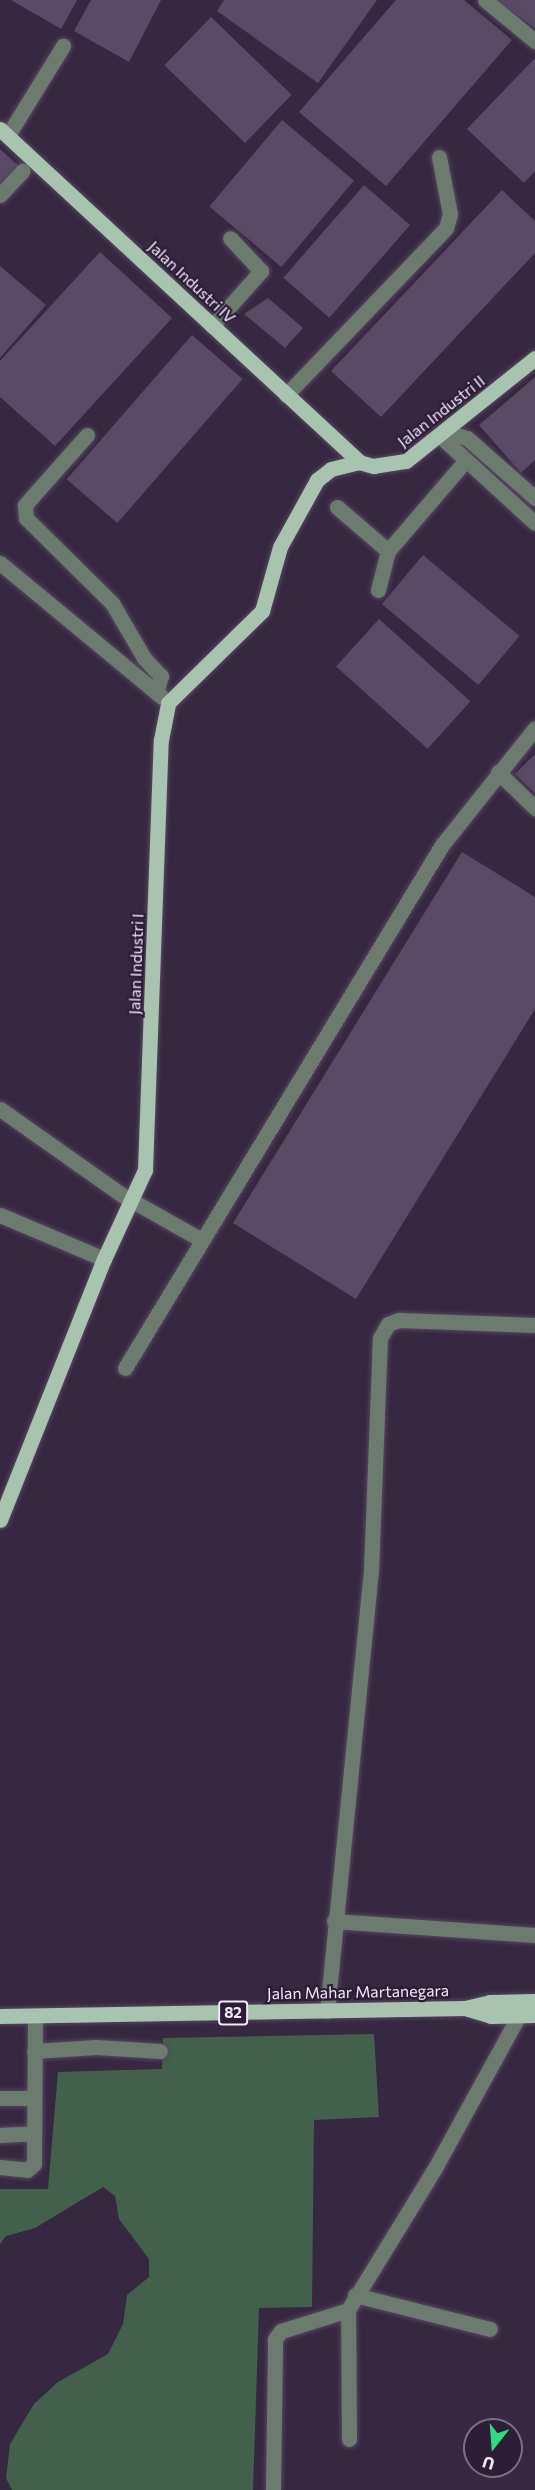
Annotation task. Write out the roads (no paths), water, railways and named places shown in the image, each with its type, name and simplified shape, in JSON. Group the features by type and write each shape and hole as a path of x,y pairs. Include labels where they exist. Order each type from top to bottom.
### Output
{"main road":[{"name":"Jalan Industri IV","path":"4,132 359,462"},
{"name":"Jalan Industri II","path":"359,462 381,466 406,461 444,435 535,358"},
{"path":"168,703 262,611 280,547 317,480 331,469 359,462"},
{"name":"Jalan Industri I","path":"0,1520 104,1259 134,1201 145,1170 161,740 168,703"},
{"name":"Jalan Mahar Martanegara","path":"0,2016 465,2008 490,2002 535,2001"},
{"name":"Jalan Mahar Martanegara","path":"465,2008 491,2016 535,2015"}],"street":[{"path":"485,0 535,41"},
{"path":"4,132 63,46"},
{"path":"286,395 446,228 450,214 439,157"},
{"path":"0,195 22,171"},
{"path":"212,326 261,272 230,238"},
{"path":"87,435 25,505 26,518 44,540 112,603 144,658 160,676 156,692"},
{"path":"444,435 466,460 535,523"},
{"path":"444,435 467,438 535,498"},
{"path":"378,590 388,551 466,460"},
{"path":"337,507 388,551"},
{"path":"0,563 168,703"},
{"path":"125,1368 200,1239 442,844 535,728"},
{"path":"498,772 535,808"},
{"path":"0,1109 134,1201 200,1239"},
{"path":"0,1215 104,1259"},
{"path":"327,2011 334,1921 371,1571 380,1338 388,1324 399,1320 535,1325"},
{"path":"334,1921 535,1935"},
{"path":"349,2439 348,2310 355,2295 435,2168 519,2015"},
{"path":"0,2167 32,2168 35,2016"},
{"path":"34,2051 96,2047 160,2051"},
{"path":"0,2098 34,2098"},
{"path":"0,2135 34,2133"},
{"path":"355,2295 490,2329"},
{"path":"273,2490 275,2339 281,2331 348,2310"}]}
